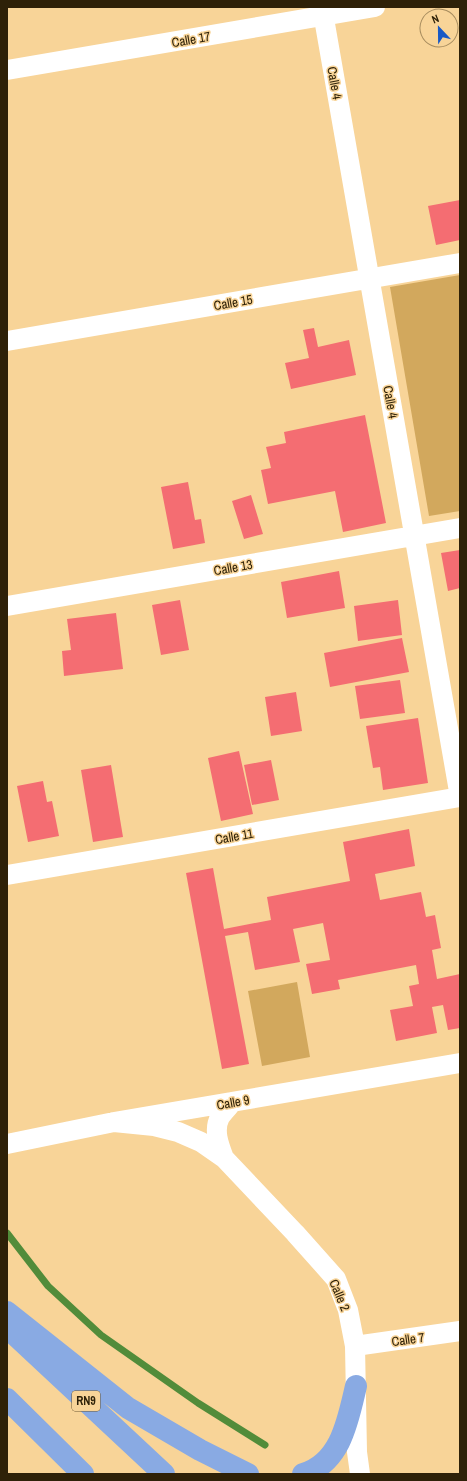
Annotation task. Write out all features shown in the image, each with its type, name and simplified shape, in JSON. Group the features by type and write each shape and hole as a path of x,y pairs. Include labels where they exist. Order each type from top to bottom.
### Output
{"highway":[{"path":"7,1312 128,1408 200,1450 249,1473"},
{"name":"RN9","path":"7,1327 164,1474"},
{"path":"303,1474 312,1471 317,1467 339,1444 346,1425 356,1386"},
{"path":"7,1399 83,1474"}],"street":[{"name":"Calle 17","path":"7,70 323,11 375,7"},
{"name":"Calle 4","path":"323,11 460,797"},
{"name":"Calle 15","path":"7,340 460,263"},
{"name":"Calle 13","path":"7,606 460,528"},
{"name":"Calle 11","path":"7,876 460,797"},
{"name":"Calle 9","path":"7,1144 114,1122 460,1063"},
{"name":"Calle 2","path":"224,1158 218,1142 218,1128 220,1117 232,1102"},
{"name":"Calle 2","path":"114,1122 154,1126 178,1132 201,1142 224,1158 296,1233 336,1279 348,1310 355,1346 357,1452 360,1474"},
{"name":"Calle 7","path":"355,1346 460,1331"}],"shaded area":[{"path":"460,275 460,511 429,516 390,287"},
{"path":"297,982 310,1057 262,1066 248,991"}],"building":[{"path":"460,200 460,240 436,245 428,206"},
{"path":"314,328 318,347 349,340 356,375 291,389 285,363 309,358 303,330"},
{"path":"365,415 386,523 343,532 335,491 268,504 261,470 271,468 266,447 286,443 284,432"},
{"path":"188,482 195,520 201,519 205,543 173,549 161,487"},
{"path":"251,495 263,534 244,539 232,501"},
{"path":"460,550 460,588 448,591 441,553"},
{"path":"339,571 345,608 287,618 281,582"},
{"path":"180,600 189,650 161,655 152,605"},
{"path":"398,600 402,635 358,641 354,606"},
{"path":"116,613 123,669 64,676 62,651 71,650 67,619"},
{"path":"402,638 409,672 330,687 324,653"},
{"path":"400,680 405,713 360,719 355,686"},
{"path":"296,692 302,731 271,736 265,697"},
{"path":"418,718 428,783 383,790 380,767 373,768 366,726"},
{"path":"239,751 253,814 221,821 208,758"},
{"path":"271,760 279,800 252,805 244,765"},
{"path":"111,765 123,837 93,842 81,770"},
{"path":"43,781 47,802 52,801 59,836 28,842 17,786"},
{"path":"409,829 415,866 375,874 380,900 421,892 426,917 435,915 441,948 432,950 437,979 460,974 460,1028 448,1030 443,1005 432,1007 437,1033 396,1041 390,1010 413,1006 409,986 419,984 416,965 338,980 340,989 312,994 306,964 330,960 323,923 293,929 300,962 255,970 248,932 225,936 249,1064 222,1069 186,873 213,868 224,929 271,920 267,897 350,881 343,842"}],"waterway":[{"path":"7,1233 48,1286 101,1335 198,1403 265,1445"}]}
